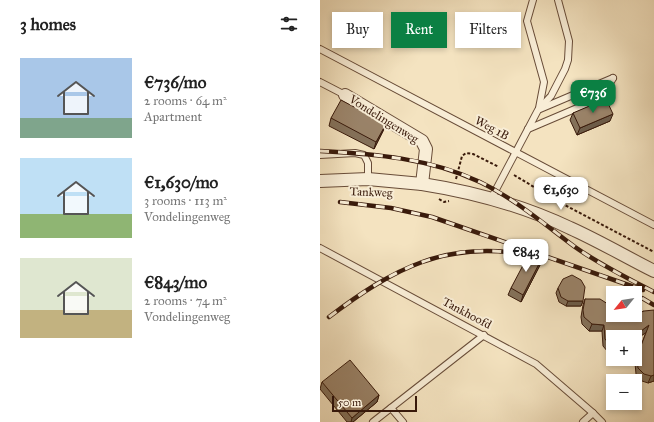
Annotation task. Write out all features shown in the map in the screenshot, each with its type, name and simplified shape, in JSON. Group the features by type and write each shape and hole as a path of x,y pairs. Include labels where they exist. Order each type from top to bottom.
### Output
{"street":[{"name":"Vondelingenweg","path":"345,95 422,141 426,149 422,184"},
{"name":"Tankweg","path":"320,181 368,179 422,184"},
{"path":"422,184 453,189 524,209 570,228 654,271"}],"lane":[{"path":"533,0 527,21 544,82 538,110"},
{"path":"491,199 538,110 551,96 568,60 570,41 558,0"},
{"name":"Weg 1B","path":"320,50 654,225"},
{"path":"528,129 603,97 613,78 538,110"},
{"path":"320,82 345,95"},
{"path":"320,155 360,153 364,155 368,163 368,179"},
{"name":"Tankhoofd","path":"320,248 536,364 602,422"},
{"path":"373,422 484,335"},
{"path":"391,408 403,422"},
{"path":"583,422 593,414"}],"path":[{"path":"434,198 444,202 450,200 462,156 466,153 473,154 506,171 559,202 654,252"}],"building":[{"path":"606,99 613,114 580,128 573,113"},
{"path":"341,100 386,124 376,142 331,118"},
{"path":"530,252 542,258 523,295 511,288"},
{"path":"572,275 581,280 585,287 583,301 568,301 561,297 558,288 563,279"},
{"path":"585,299 600,299 606,303 606,322 642,322 642,312 654,310 654,375 651,376 644,374 638,368 638,366 642,366 642,343 649,325 642,330 606,330 606,340 604,325 592,324 584,317 583,310"},
{"path":"350,360 379,395 352,418 322,382"}],"railway":[{"path":"320,151 381,156 421,162 441,167 480,182 517,204 584,253 613,271 654,292"},
{"path":"340,202 391,208 432,217 643,290"},
{"path":"329,317 376,285 399,272 422,262 446,255 472,251 499,251 529,255"},
{"path":"642,298 654,305"}]}
